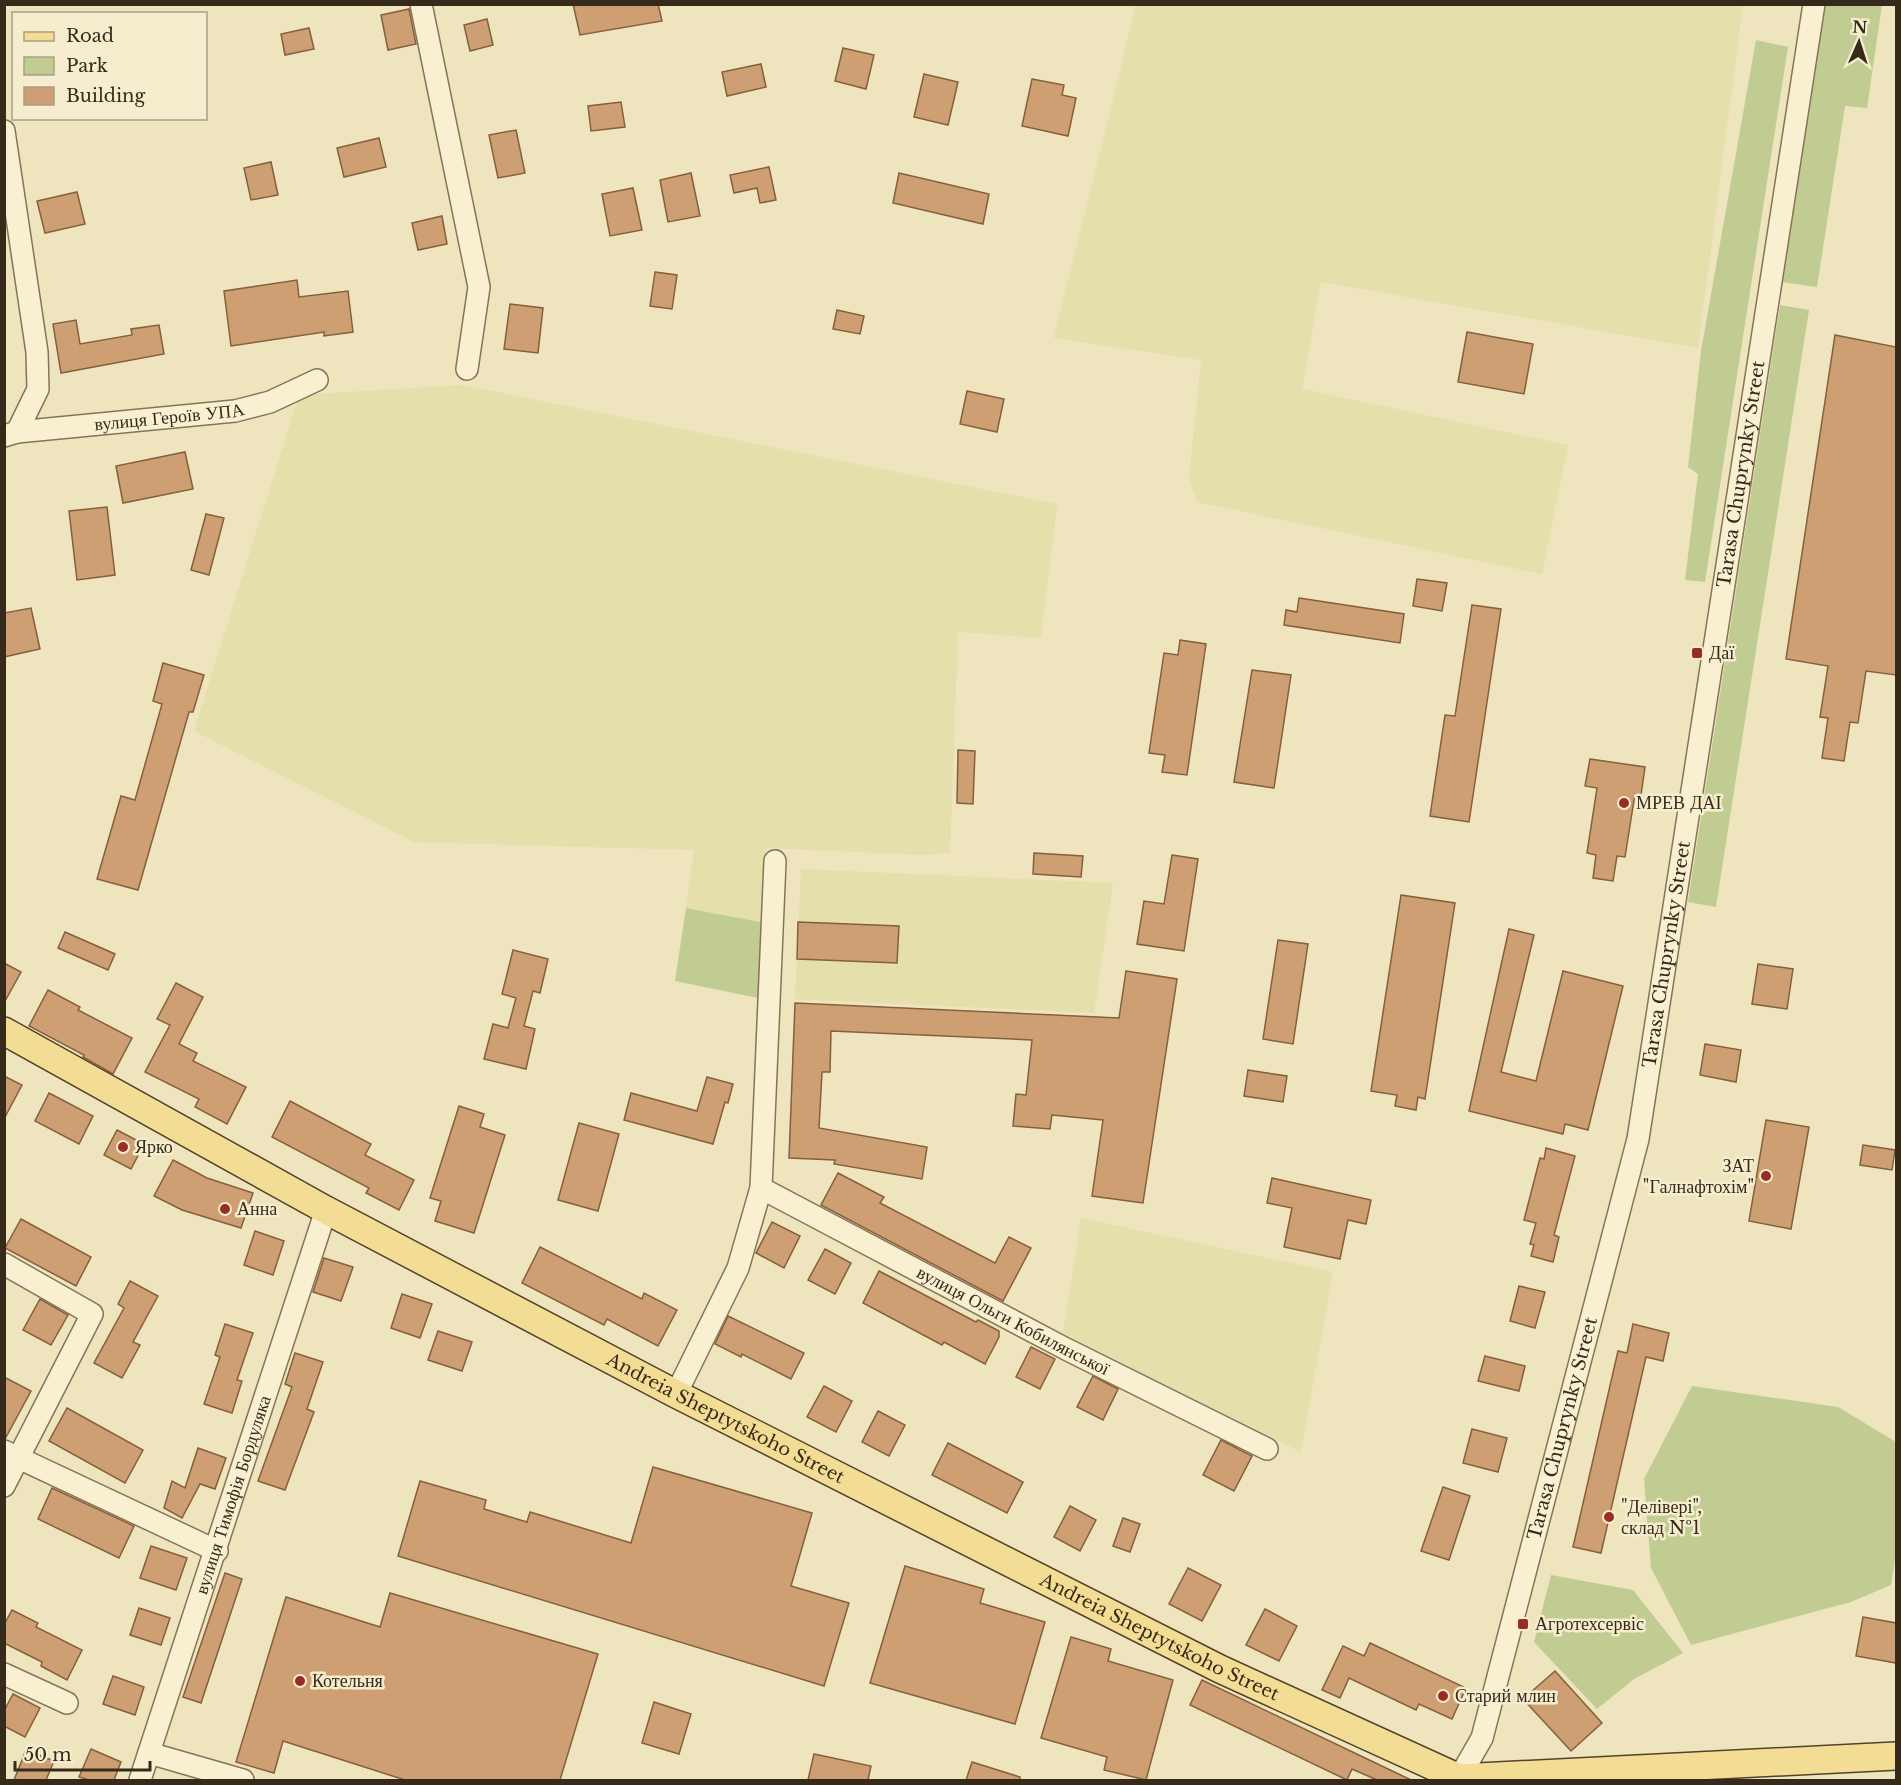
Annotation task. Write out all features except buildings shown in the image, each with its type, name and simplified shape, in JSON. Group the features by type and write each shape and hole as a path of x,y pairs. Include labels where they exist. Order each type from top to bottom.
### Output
{"main road":[{"name":"Andreia Sheptytskoho Street","path":"4,1031 326,1210 676,1394 1220,1669 1459,1779"},
{"path":"1459,1779 1713,1773 1896,1756"}],"street":[{"path":"421,4 479,287 467,369"},
{"name":"Tarasa Chuprynky Street","path":"1459,1779 1482,1738 1638,1139 1814,4"},
{"path":"4,131 37,352 38,389 11,434"},
{"name":"вулиця Героїв УПА","path":"11,434 235,411 270,402 316,380"},
{"path":"676,1394 738,1268 761,1188 775,861"},
{"name":"вулиця Ольги Кобилянської","path":"761,1188 1066,1349 1267,1449"},
{"name":"вулиця Тимофія Бордуляка","path":"140,1780 217,1551 326,1210"},
{"path":"4,1264 92,1314 12,1455 4,1486"},
{"path":"12,1455 217,1551"},
{"path":"4,1674 67,1703"},
{"path":"149,1753 243,1780"}],"shaded area":[{"path":"1136,5 1743,5 1698,348 1321,282 1302,389 1568,445 1542,574 1197,502 1189,478 1201,360 1054,338"},
{"path":"462,385 1057,504 1041,638 958,632 950,853 921,855 767,848 766,923 686,908 694,850 414,842 194,731 299,395"},
{"path":"801,869 1113,883 1094,1013 795,999"},
{"path":"1081,1218 1333,1272 1301,1452 1063,1334"}],"green space":[{"path":"1824,5 1882,5 1867,108 1845,106 1817,287 1781,282"},
{"path":"1756,40 1788,47 1705,582 1685,580 1698,474 1688,467 1701,351"},
{"path":"1780,305 1809,310 1716,907 1688,902"},
{"path":"686,908 766,923 763,999 675,981"},
{"path":"1692,1386 1838,1407 1896,1442 1896,1553 1891,1585 1851,1602 1691,1645 1651,1568 1644,1479"},
{"path":"1551,1575 1633,1590 1683,1653 1634,1679 1597,1709 1534,1642"}],"place":[{"name":"Даї","path":"1697,653"},
{"name":"МРЕВ ДАІ","path":"1624,803"},
{"name":"Ярко","path":"123,1147"},
{"name":"ЗАТ \"Галнафтохім\"","path":"1766,1176"},
{"name":"Анна","path":"225,1209"},
{"name":"\"Делівері\", склад №1","path":"1609,1517"},
{"name":"Агротехсервіс","path":"1523,1624"},
{"name":"Котельня","path":"300,1681"},
{"name":"Старий млин","path":"1443,1696"}]}
